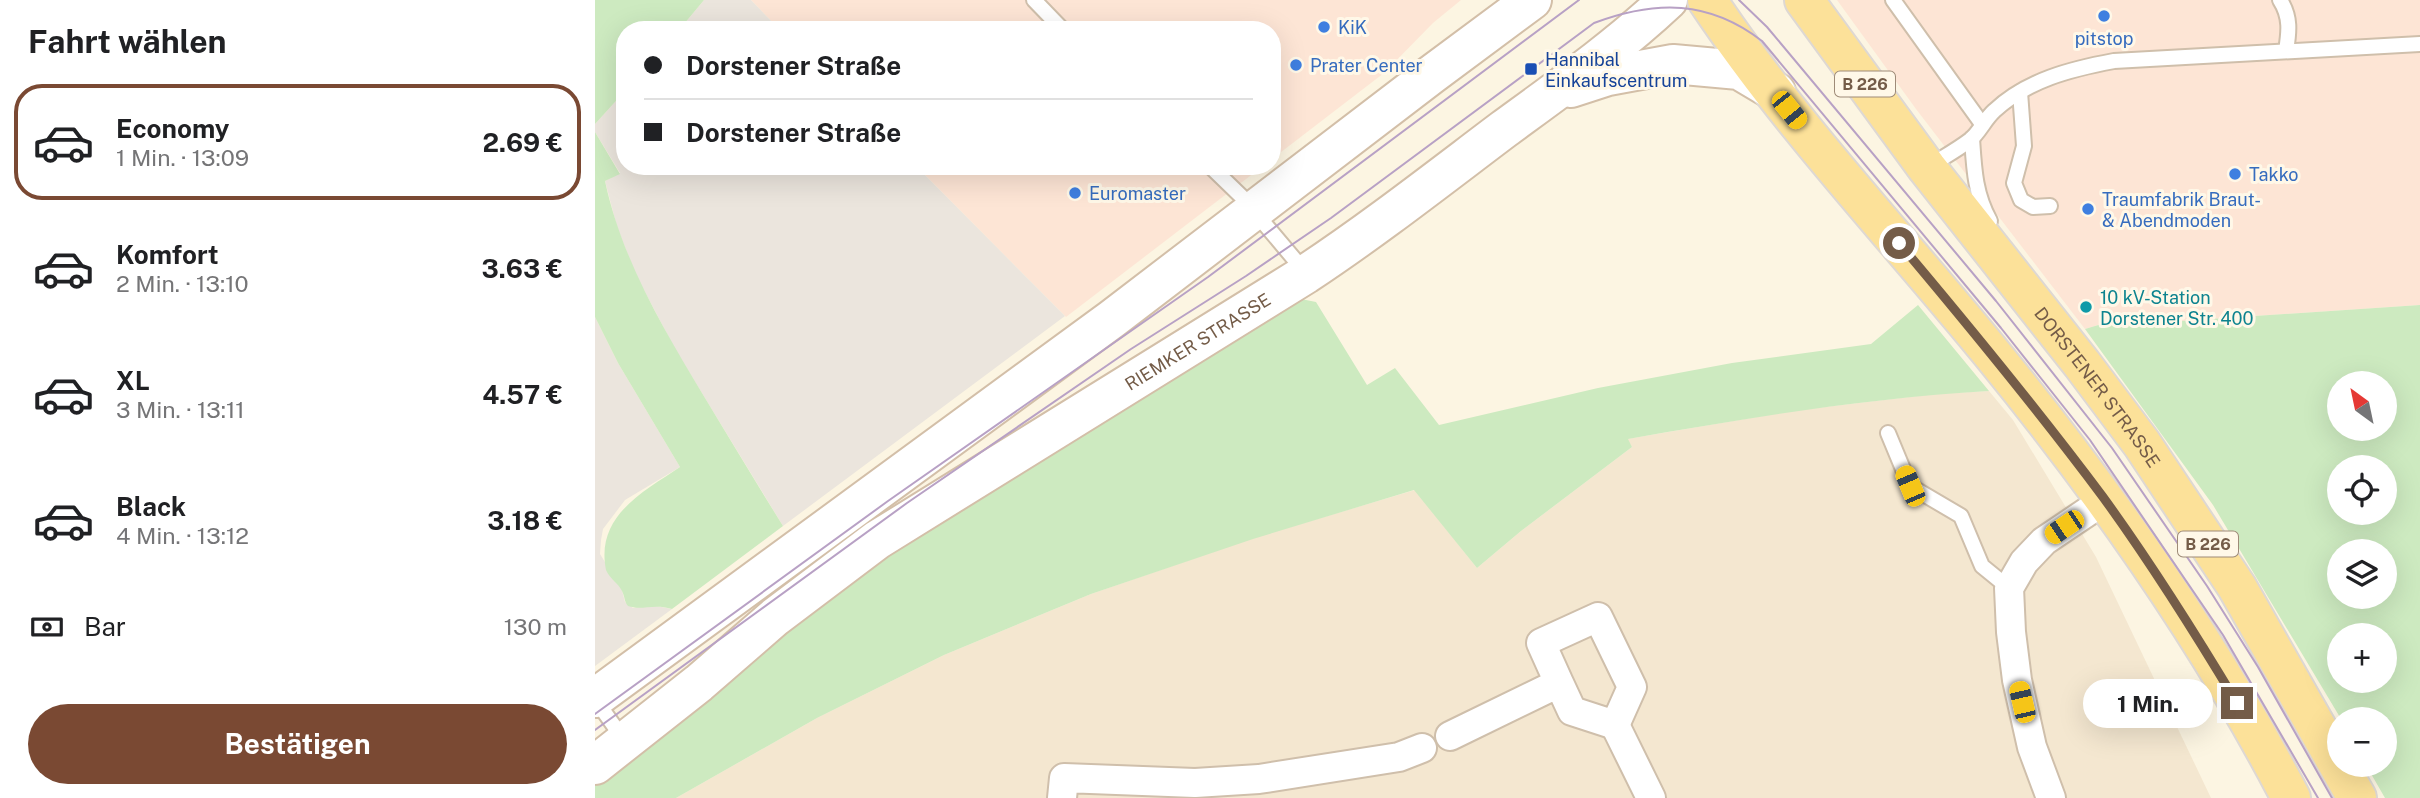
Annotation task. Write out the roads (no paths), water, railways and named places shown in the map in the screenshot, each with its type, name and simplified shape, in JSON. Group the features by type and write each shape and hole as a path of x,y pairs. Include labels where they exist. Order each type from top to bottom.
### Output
{"main road":[{"path":"595,698 1112,320 1532,0"},
{"name":"RIEMKER STRASSE","path":"595,765 775,617 888,533 1366,234 1648,19 1668,0"},
{"path":"1707,0 1776,92 1993,355 2105,500 2184,617 2291,798"},
{"name":"DORSTENER STRASSE","path":"1804,0 1927,168 2142,444 2237,587 2357,798"},
{"path":"1552,93 1608,76 1673,64 1739,70 1776,92"}],"street":[{"path":"2052,798 2032,747 2017,680 2009,588 2024,562 2043,541 2105,500"},
{"path":"1615,725 1632,687 1598,617 1541,643 1572,711 1615,725 1651,798"},
{"path":"1450,736 1559,683"},
{"path":"1062,798 1064,778 1195,783 1259,779 1399,757 1422,748"}],"lane":[{"path":"1034,0 1054,21"},
{"path":"1893,0 1982,124"},
{"path":"2280,0 2287,11 2289,27 2286,51"},
{"path":"1927,168 1972,138 1996,109 2020,92 2075,68 2114,61 2420,44"},
{"path":"2020,92 2024,146 2014,183 2021,200 2033,207 2050,206"},
{"path":"1972,138 1975,184 1980,204 2031,299"},
{"path":"1220,175 1306,274"},
{"path":"1888,433 1910,486 1961,516 1982,566 2009,588"},
{"path":"595,698 625,741"}],"tram line":[{"path":"595,714 888,501 1208,277 1579,0"},
{"path":"1739,0 1767,27 1996,301 2112,448 2207,586 2258,667 2332,798"},
{"path":"595,730 907,503 1131,349 1331,218 1594,23 1639,10 1681,8 1722,18 1762,41 2001,328 2090,440 2223,635 2318,798"}],"place":[{"name":"pitstop","path":"2104,16"},
{"name":"KiK","path":"1324,27"},
{"name":"Prater Center","path":"1296,65"},
{"name":"Hannibal Einkaufscentrum","path":"1531,69"},
{"name":"Takko","path":"2235,174"},
{"name":"Euromaster","path":"1075,193"},
{"name":"Traumfabrik Braut- & Abendmoden","path":"2088,209"},
{"name":"10 kV-Station Dorstener Str. 400","path":"2086,307"}]}
